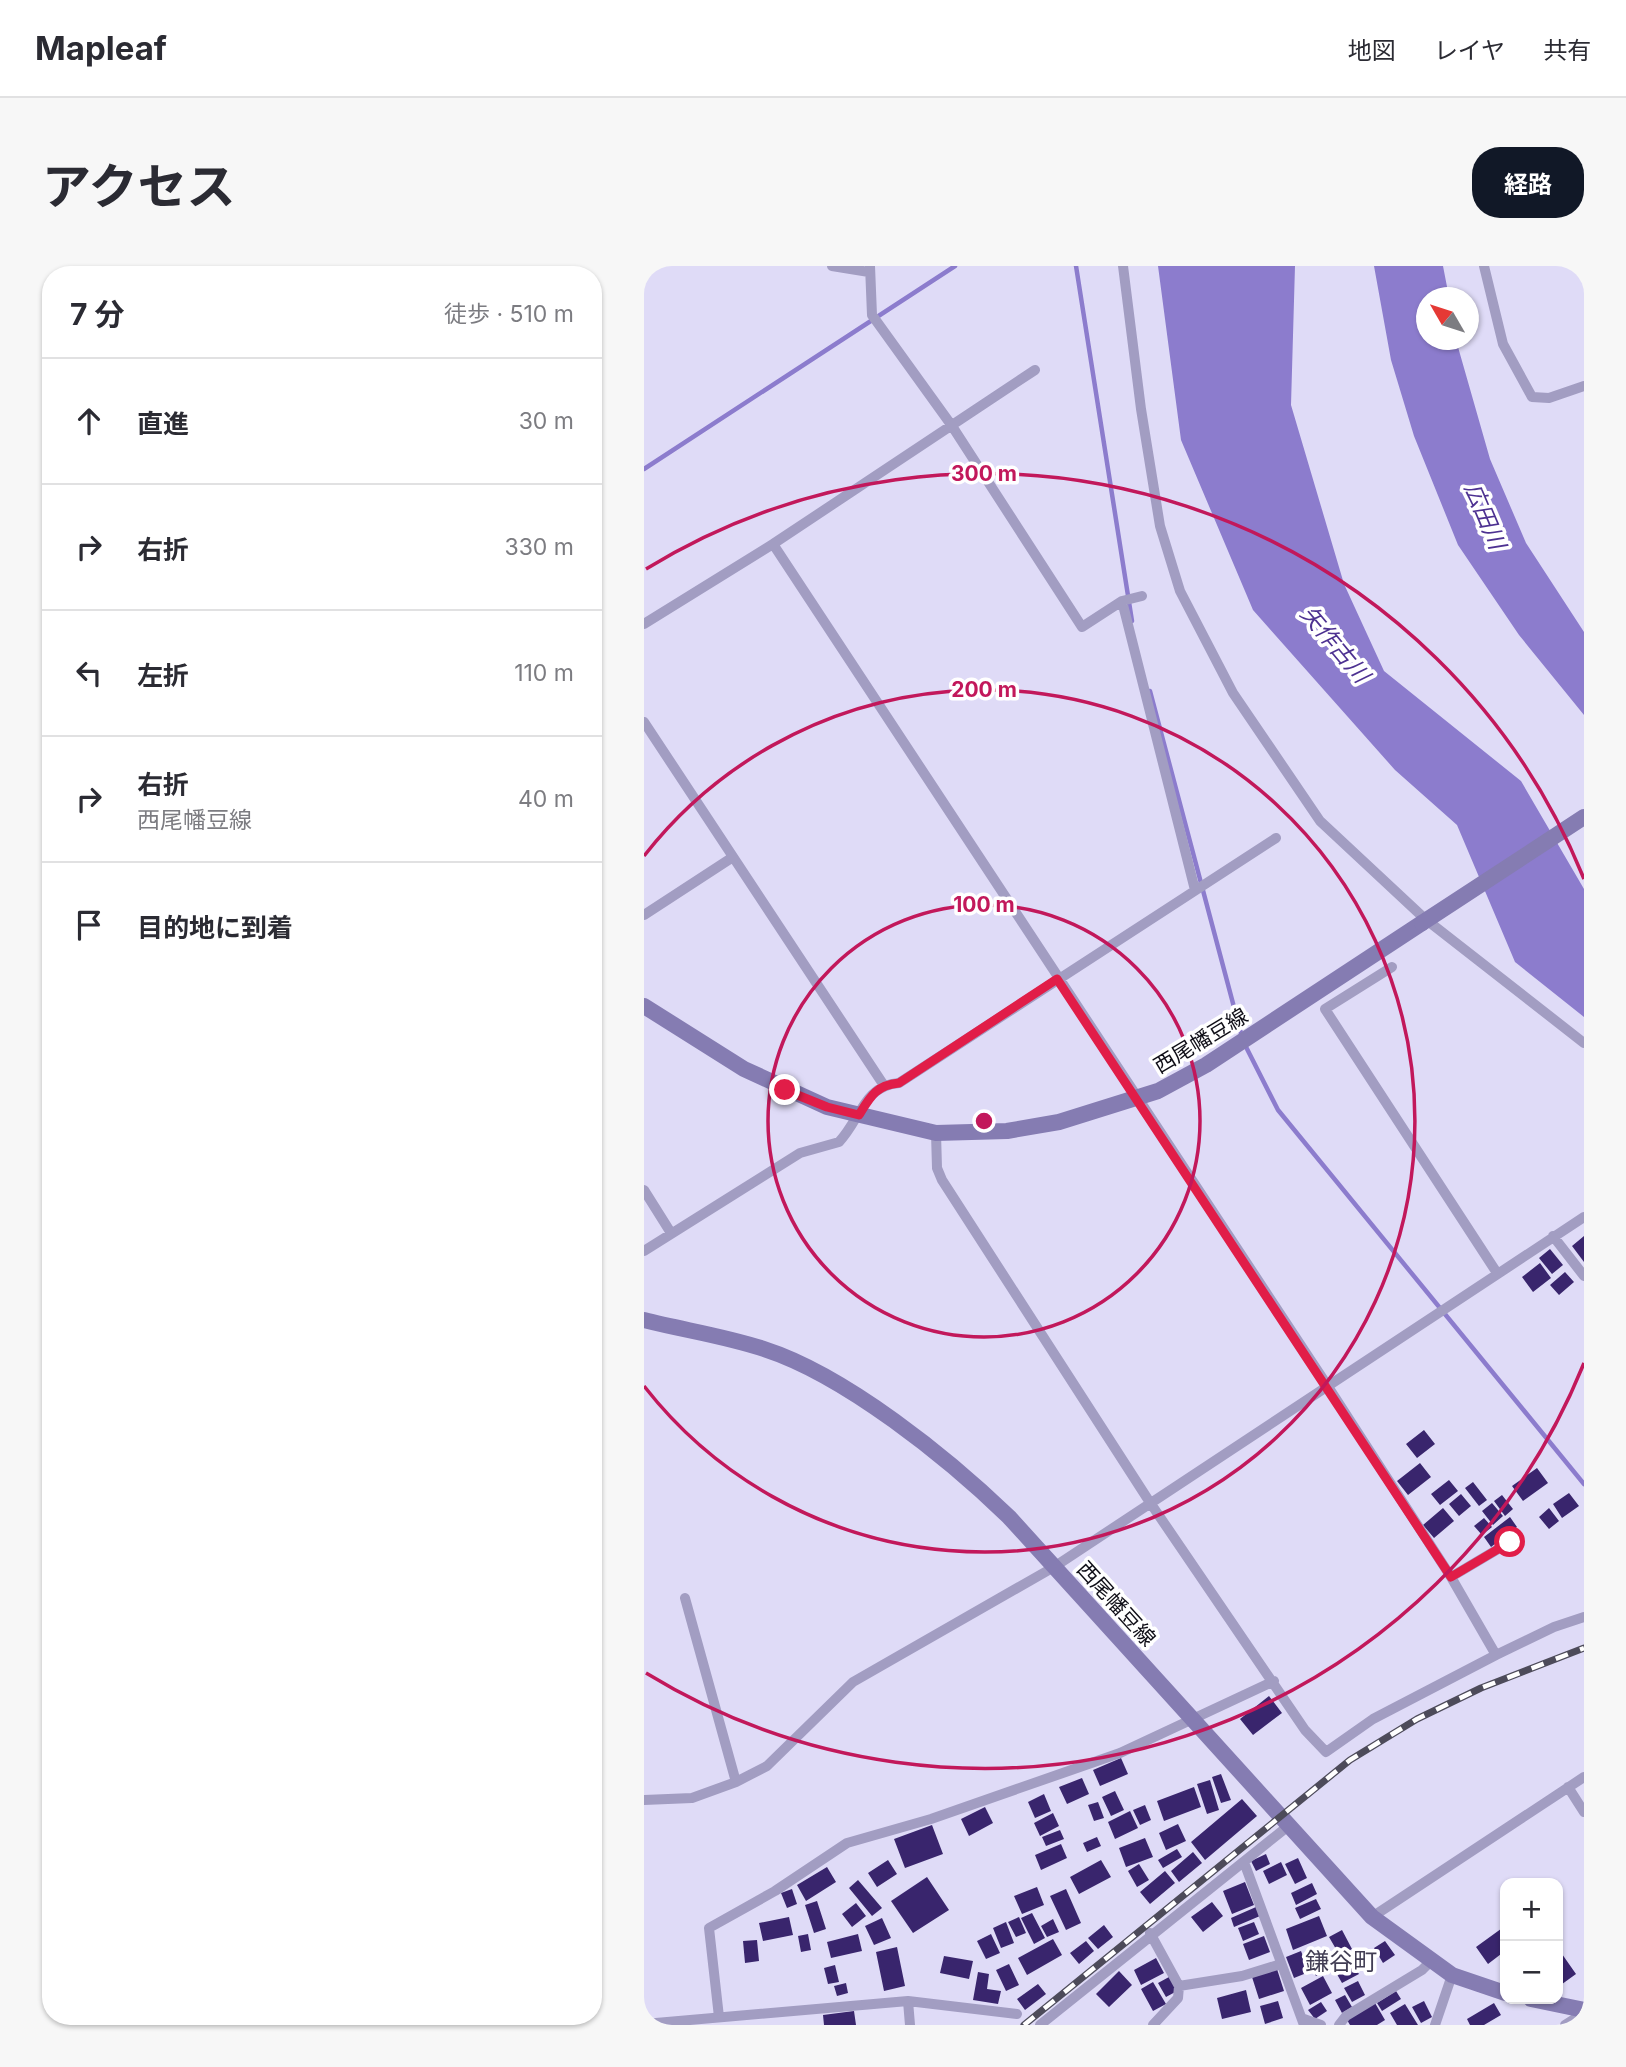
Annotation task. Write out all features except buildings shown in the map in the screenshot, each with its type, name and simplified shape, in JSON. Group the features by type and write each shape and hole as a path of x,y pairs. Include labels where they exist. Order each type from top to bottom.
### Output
{"main road":[{"name":"西尾幡豆線","path":"644,1006 766,1081 807,1100 936,1133 1007,1130 1046,1124 1137,1099 1158,1091 1206,1065 1584,817"},
{"name":"西尾幡豆線","path":"644,1320 765,1349 849,1391 974,1483 1054,1567 1287,1827 1372,1917 1452,1975 1500,1991"},
{"path":"1553,2004 1584,2011"}],"street":[{"path":"832,266 869,269 872,315 952,426 1082,627 1122,601 1142,596"},
{"path":"1123,266 1141,409 1160,526 1180,591 1233,693 1320,821 1424,918 1584,1042"},
{"path":"1484,266 1503,344 1532,397 1549,398 1584,386"},
{"path":"644,624 773,544 1035,370"},
{"path":"773,544 1057,979 1327,1385 1451,1577 1496,1655"},
{"path":"1122,601 1195,890"},
{"path":"644,722 883,1084"},
{"path":"644,1251 800,1153 839,1142 872,1093 883,1084 899,1083 1276,838"},
{"path":"644,915 733,857"},
{"path":"1392,967 1325,1009 1497,1273"},
{"path":"936,1133 937,1168 942,1180 1149,1501 1275,1681 1305,1730 1326,1752 1373,1719 1496,1655 1554,1627 1584,1617"},
{"path":"644,1190 671,1233"},
{"path":"644,1800 692,1798 736,1782 767,1766 853,1682 1054,1567 1149,1501 1584,1217"},
{"path":"1553,1236 1584,1276"},
{"path":"1451,1577 1510,1542"},
{"path":"685,1598 736,1782"},
{"path":"719,2017 709,1928 775,1891 847,1843 931,1819 1120,1753 1275,1681"},
{"path":"1372,1917 1584,1777"},
{"path":"1568,1787 1584,1812"},
{"path":"1040,2025 1150,1933 1287,1827"},
{"path":"1244,1862 1304,2022 1321,2025"},
{"path":"1150,1933 1180,1986 1178,1998 1153,2025"},
{"path":"1339,2025 1346,2015 1422,1970 1431,1961"},
{"path":"1180,1986 1242,1976 1282,1964"},
{"path":"1435,2025 1452,1975"},
{"path":"908,2001 910,2025"},
{"path":"644,2024 908,2001 1017,2014"},
{"path":"1565,2025 1584,2011"}],"water":[{"name":"矢作古川","path":"1158,266 1295,266 1291,405 1344,584 1384,671 1521,781 1584,889 1584,1017 1515,962 1457,825 1395,770 1253,610 1181,440"},
{"name":"広田川","path":"1374,266 1443,266 1447,287 1416,287 1416,350 1459,350 1490,459 1526,543 1584,632 1584,715 1519,635 1458,545 1414,436 1391,360"}],"waterway":[{"path":"644,469 955,266"},
{"path":"1076,266 1132,621"},
{"path":"1150,691 1243,1041 1278,1110 1584,1484"}],"railway":[{"path":"1024,2025 1350,1760 1417,1719 1481,1688 1584,1648"}],"district":[{"name":"鎌谷町","path":"1341,1962"}],"route":[{"path":"785,1090 827,1107 859,1115 872,1093 883,1084 899,1083 1057,979 1451,1577 1510,1542"}]}
